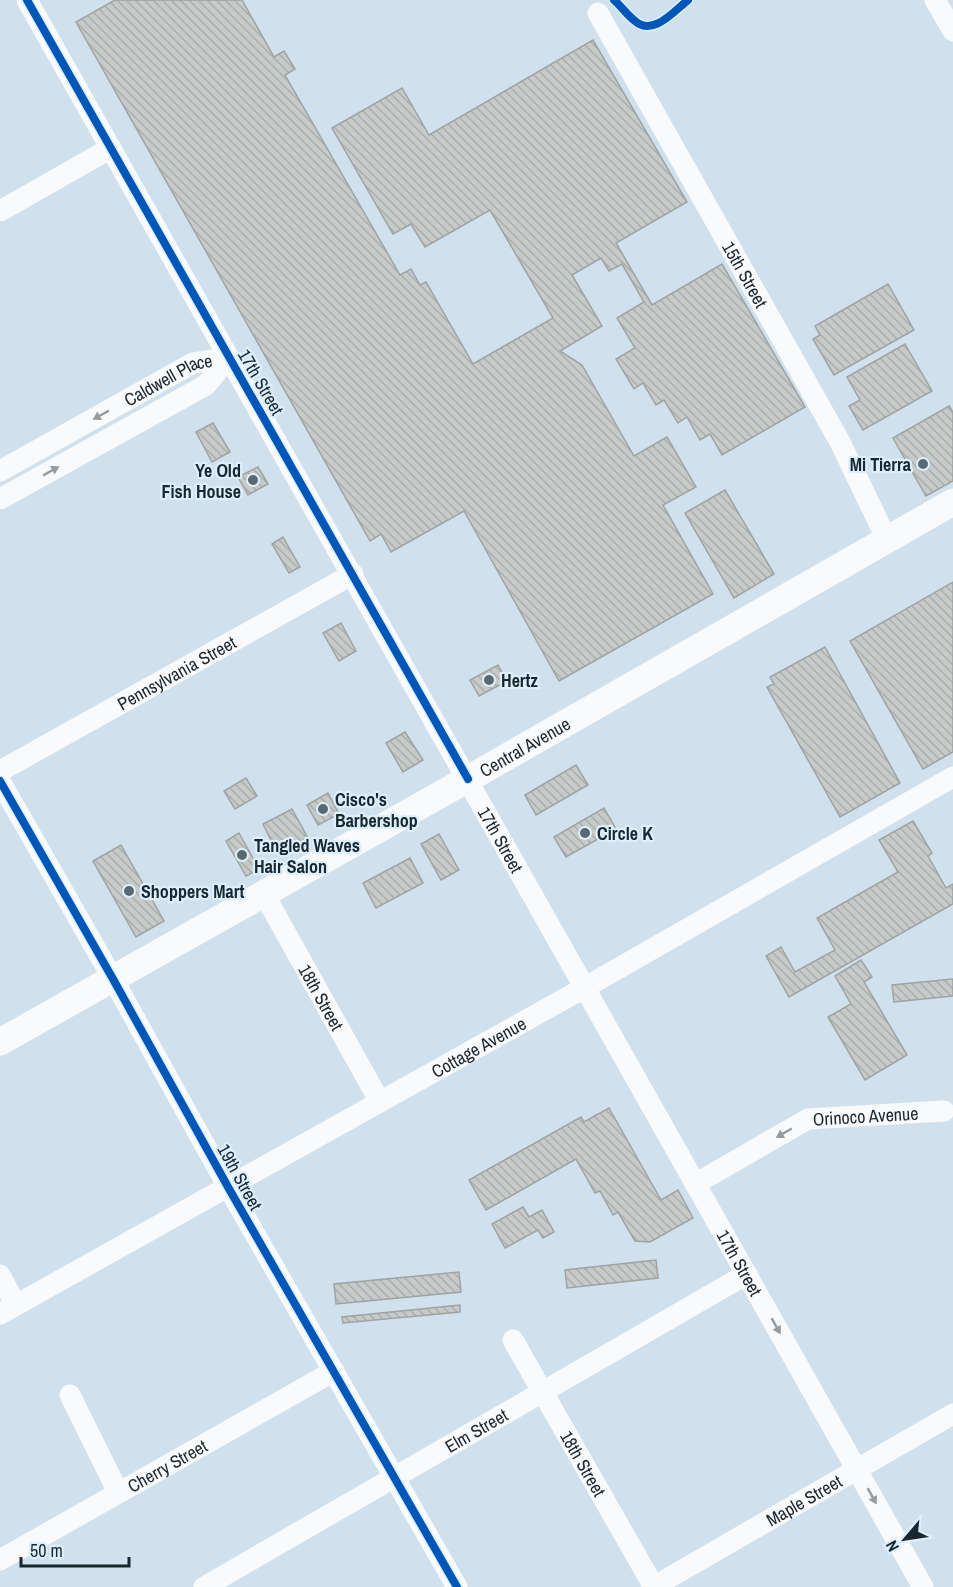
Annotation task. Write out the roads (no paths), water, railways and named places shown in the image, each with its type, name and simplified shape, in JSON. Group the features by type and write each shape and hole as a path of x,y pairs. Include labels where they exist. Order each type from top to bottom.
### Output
{"main road":[{"name":"Central Avenue","path":"0,1042 468,779 953,502"}],"street":[{"name":"17th Street","path":"27,0 923,1587"},
{"path":"935,0 953,31"},
{"name":"15th Street","path":"598,13 840,442 887,540"},
{"path":"0,211 111,148"},
{"name":"Caldwell Place","path":"0,471 194,363 229,357"},
{"name":"Caldwell Place","path":"0,499 206,385 229,357"},
{"name":"Pennsylvania Street","path":"0,771 353,574"},
{"name":"Cottage Avenue","path":"8,1309 380,1102 953,777"},
{"name":"19th Street","path":"0,781 456,1587"},
{"name":"18th Street","path":"264,894 380,1102"},
{"name":"Orinoco Avenue","path":"695,1184 808,1119 950,1112"},
{"path":"0,1275 8,1309"},
{"name":"Elm Street","path":"204,1587 747,1275"},
{"name":"18th Street","path":"513,1340 654,1587"},
{"name":"Cherry Street","path":"0,1560 334,1371"},
{"path":"70,1395 118,1492"},
{"name":"Maple Street","path":"654,1587 953,1414"}],"place":[{"name":"Mi Tierra","path":"923,464"},
{"name":"Ye Old Fish House","path":"253,480"},
{"name":"Hertz","path":"489,680"},
{"name":"Cisco's Barbershop","path":"323,809"},
{"name":"Circle K","path":"585,833"},
{"name":"Tangled Waves Hair Salon","path":"242,855"},
{"name":"Shoppers Mart","path":"129,891"}]}
